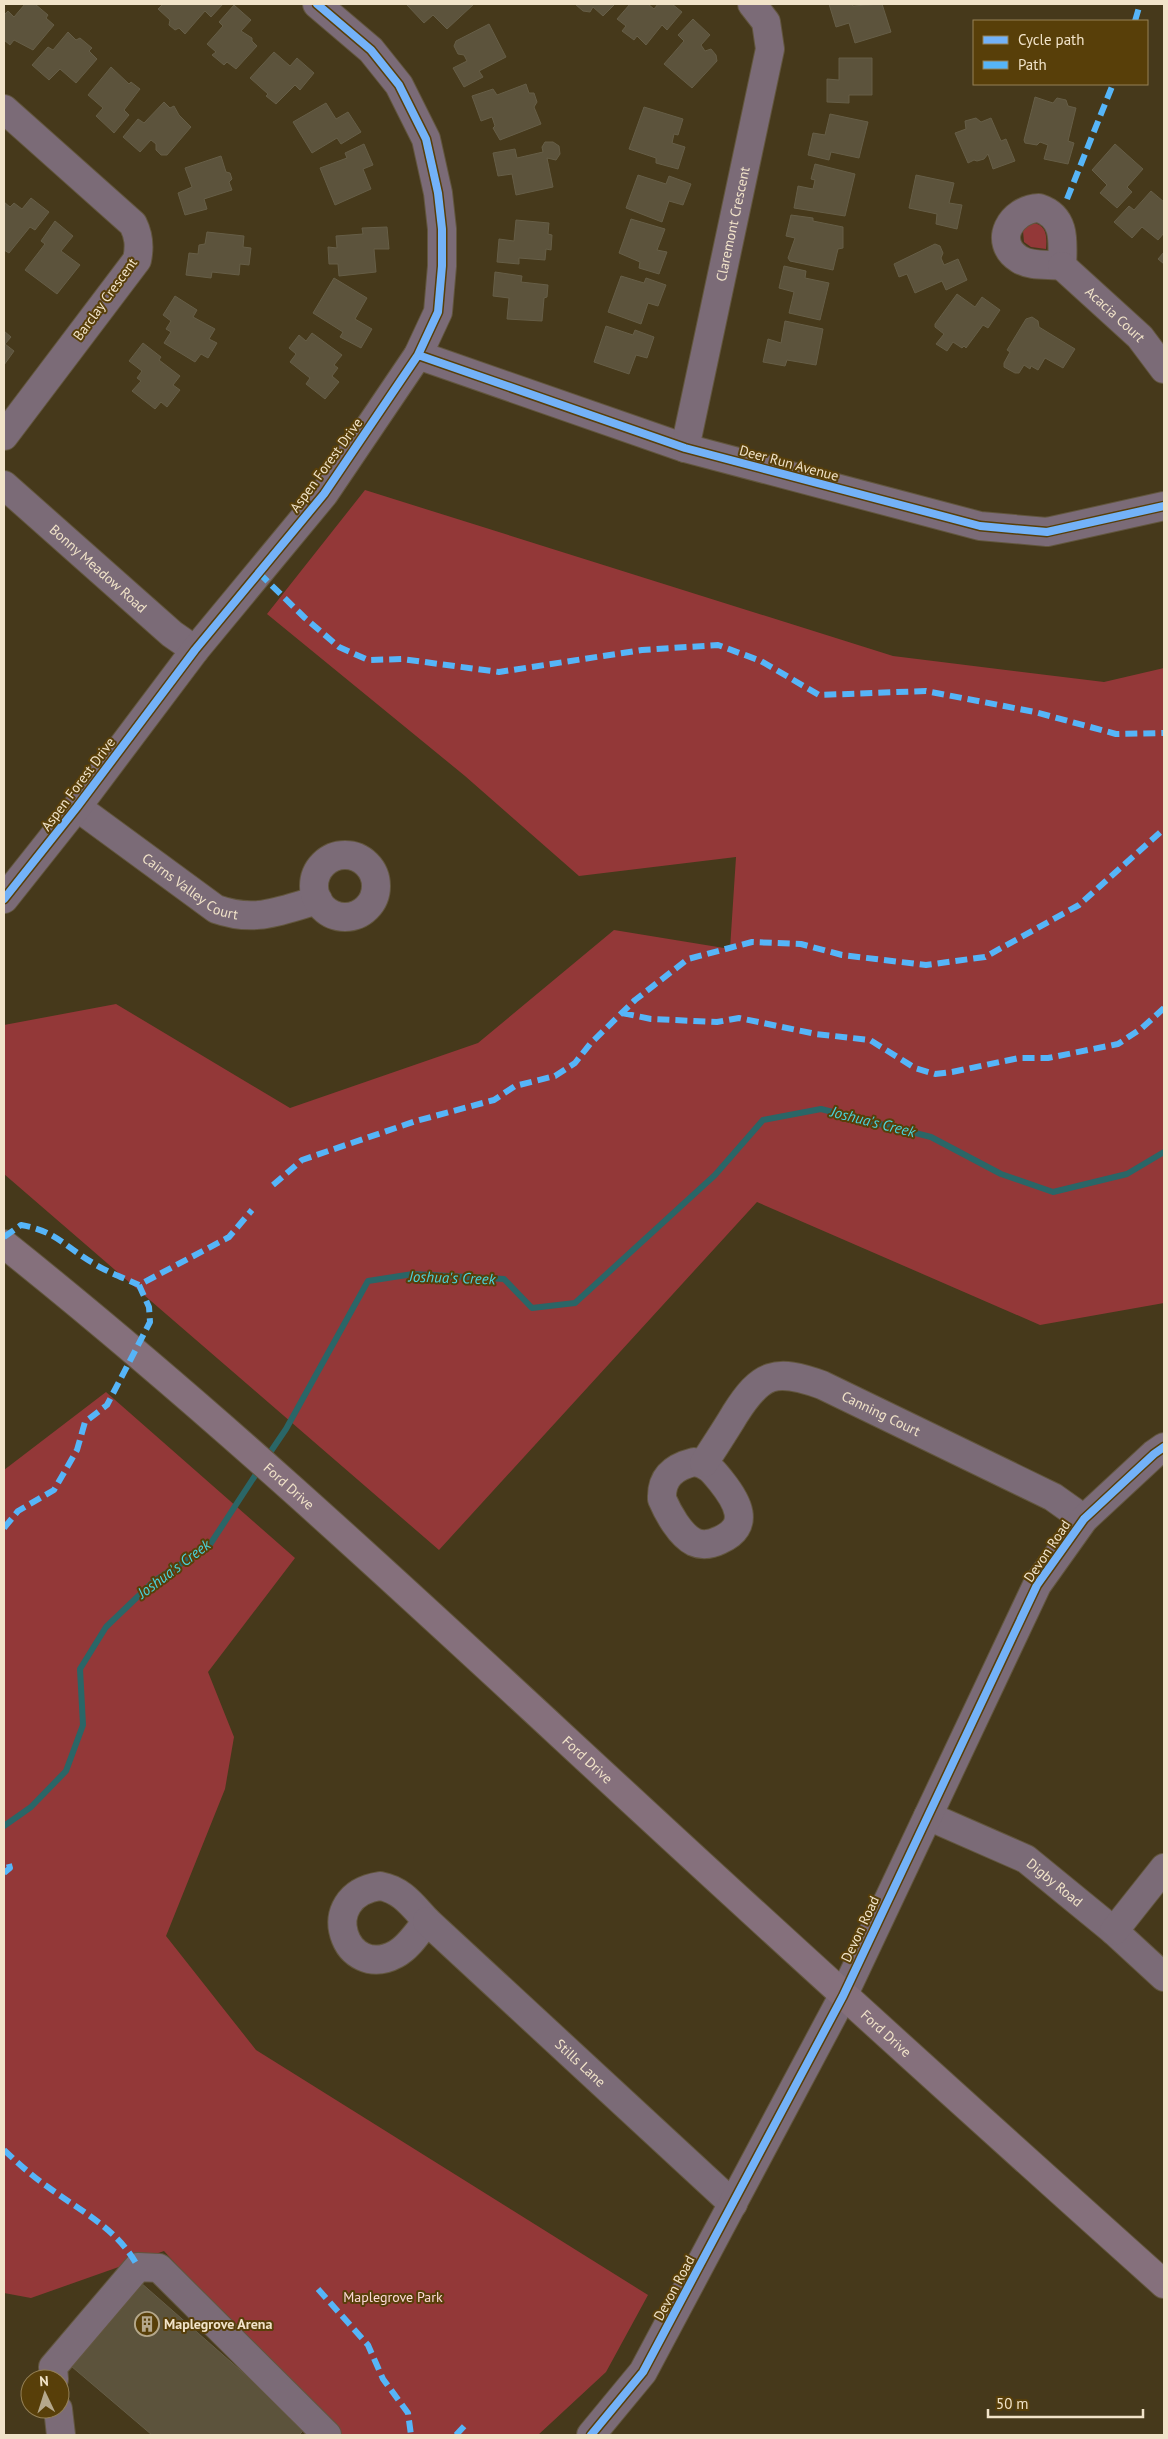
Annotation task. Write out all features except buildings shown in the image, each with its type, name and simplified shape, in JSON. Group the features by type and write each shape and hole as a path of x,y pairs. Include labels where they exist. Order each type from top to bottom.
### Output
{"main road":[{"name":"Ford Drive","path":"4,1244 107,1327 319,1511 843,1996 1164,2284"}],"street":[{"name":"Aspen Forest Drive","path":"4,899 77,807 195,650 324,494 418,355 438,312 442,266 442,229 438,193 426,139 399,85 371,50 317,4"},
{"name":"Claremont Crescent","path":"685,448 770,49 766,22 752,4"},
{"name":"Barclay Crescent","path":"4,109 133,224 138,233 140,248 137,260 4,436"},
{"name":"Acacia Court","path":"1062,266 1140,337 1164,369"},
{"name":"Deer Run Avenue","path":"418,355 685,448 980,526 1047,532 1164,506"},
{"name":"Bonny Meadow Road","path":"4,484 172,634 195,650"},
{"name":"Cairns Valley Court","path":"77,807 216,909 236,916 259,916 318,900"},
{"name":"Canning Court","path":"704,1463 750,1391 765,1380 780,1376 798,1376 822,1385 1053,1497 1084,1520"},
{"name":"Devon Road","path":"591,2435 643,2372 843,1996 1037,1585 1084,1520 1154,1454 1164,1447"},
{"name":"Digby Road","path":"928,1816 1026,1859 1114,1931 1164,1977"},
{"path":"1114,1931 1164,1868"},
{"name":"Stills Lane","path":"427,1921 733,2204"},
{"path":"53,2369 138,2267 159,2268 326,2435"},
{"path":"60,2419 62,2435"}],"green space":[{"path":"1028,224 1038,224 1044,229 1046,249 1031,247 1024,242 1023,231"},
{"path":"365,490 893,656 1104,682 1164,668 1164,1303 1040,1325 757,1202 439,1550 4,1174 4,1025 116,1004 290,1108 478,1043 614,930 730,949 736,857 579,876 465,776 267,614"},
{"name":"Maplegrove Park","path":"106,1392 295,1558 208,1672 234,1737 225,1789 166,1936 256,2050 648,2295 606,2372 538,2435 332,2435 164,2251 31,2298 4,2293 4,1470"}],"waterway":[{"name":"Joshua's Creek","path":"267,1457 286,1429 368,1281 413,1274 504,1279 532,1308 575,1303 715,1175 763,1120 821,1109 931,1137 1001,1174 1053,1192 1127,1174 1164,1152"},
{"name":"Joshua's Creek","path":"4,1826 31,1807 66,1771 83,1725 80,1669 106,1627 154,1581 209,1546 260,1468"}],"marked path":[{"path":"1135,20 1140,4"},
{"path":"1067,199 1113,85"},
{"path":"259,573 305,618 339,647 368,660 402,659 499,672 642,650 718,645 761,661 819,695 926,691 1035,712 1116,734 1164,733"},
{"path":"273,1185 302,1160 416,1121 494,1100 515,1086 555,1076 575,1063 590,1044 635,1000 688,959 752,942 801,944 842,955 926,965 985,957 1079,905 1164,829"},
{"path":"622,1013 651,1019 717,1022 739,1018 816,1034 870,1040 915,1068 935,1074 1019,1058 1048,1058 1118,1044 1142,1028 1164,1008"},
{"path":"4,1528 18,1511 54,1490 77,1450 85,1422 107,1405 150,1322 149,1307 139,1285 229,1237 252,1210"},
{"path":"4,1237 21,1225 43,1231 98,1266 139,1285"},
{"path":"4,1873 10,1868 8,1861"},
{"path":"4,2150 36,2178 110,2232 130,2254 138,2267"},
{"path":"318,2289 368,2345 383,2379 408,2413 411,2435"},
{"path":"456,2435 468,2422"}],"cycle path":[{"path":"4,899 77,807 195,650 324,494 418,355 438,312 442,266 442,229 438,193 426,139 399,85 371,50 317,4"},
{"path":"418,355 685,448 980,526 1047,532 1164,506"},
{"path":"591,2435 643,2372 843,1996 1037,1585 1084,1519 1164,1447"}],"place":[{"name":"Maplegrove Arena","path":"147,2324"}]}
